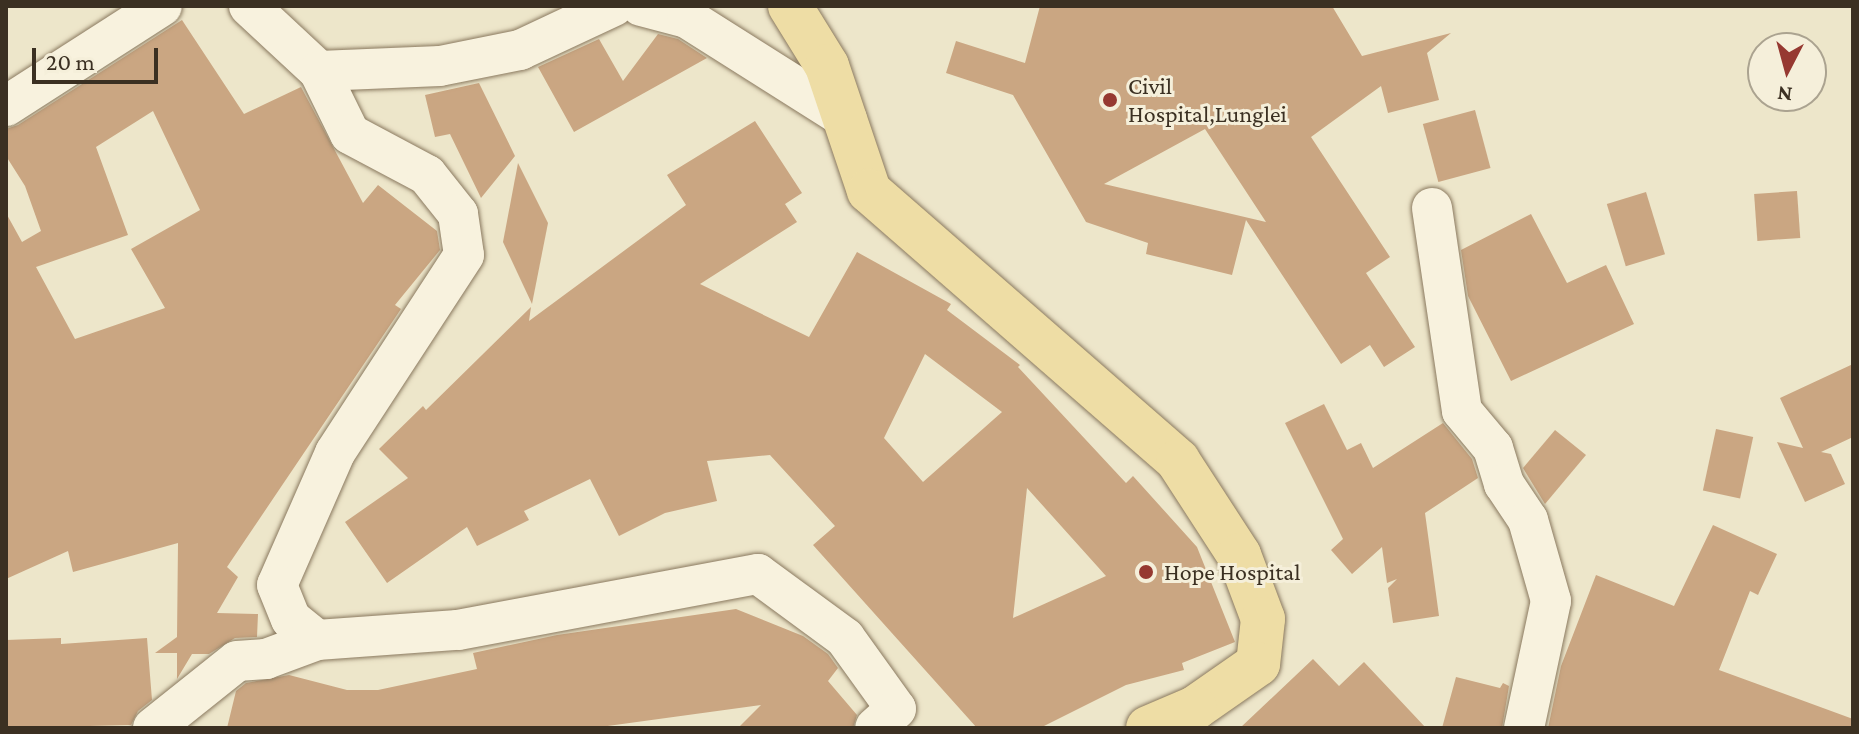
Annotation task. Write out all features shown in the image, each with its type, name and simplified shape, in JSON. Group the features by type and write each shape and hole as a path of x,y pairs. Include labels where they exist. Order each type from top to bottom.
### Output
{"main road":[{"path":"790,6 827,66 869,191 1178,461 1239,555 1263,619 1258,664 1195,708 1148,728"}],"street":[{"path":"6,106 162,6"},
{"path":"249,6 319,71 350,134 427,175 458,214 464,255 335,453 277,585 291,619 317,640"},
{"path":"319,71 440,66 520,50 614,6"},
{"path":"641,6 687,18 847,119"},
{"path":"1432,208 1462,411 1493,448 1504,484 1528,520 1551,601 1524,728"},
{"path":"153,728 237,661 266,659 317,640 458,630 758,574 845,638 896,709 875,728"}],"building":[{"path":"1040,6 1332,6 1362,56 1451,33 1427,53 1439,100 1388,113 1381,86 1311,137 1390,257 1366,273 1415,347 1384,367 1370,345 1341,364 1246,220 1232,275 1146,254 1148,243 1086,222 1013,95 946,73 956,41 1025,63","holes":["1205,129 1266,222 1104,184"]},
{"path":"182,20 244,114 301,87 363,203 378,185 437,231 440,250 395,305 401,309 227,567 238,577 217,613 258,614 257,637 235,638 209,654 192,654 177,679 177,653 155,653 177,637 178,543 73,572 68,551 6,579 6,213 22,242 41,231 25,186 6,156 6,129 18,125","holes":["153,111 200,210 131,249 165,308 75,339 36,267 128,235 96,147"]},
{"path":"658,34 678,39 707,58 574,132 538,67 599,39 623,81"},
{"path":"479,83 515,156 481,198 450,134 435,137 425,95"},
{"path":"1475,110 1491,168 1438,182 1423,124"},
{"path":"755,121 802,193 785,204 797,222 700,284 809,337 857,252 951,304 947,310 1020,365 1018,367 1126,483 1133,476 1197,547 1235,642 1182,663 1184,670 1126,685 1040,728 977,728 813,545 835,526 770,455 707,461 717,501 665,513 619,536 590,479 524,511 529,520 477,546 467,527 387,583 345,522 408,478 379,449 423,406 426,410 531,307 529,321 686,205 667,175","holes":["925,354 1002,412 923,482 884,438","1027,488 1106,576 1013,618"]},
{"path":"518,163 548,223 532,304 503,242"},
{"path":"1797,191 1800,238 1757,241 1754,194"},
{"path":"1646,192 1665,254 1626,266 1607,204"},
{"path":"1531,214 1567,283 1606,265 1634,324 1511,381 1468,296 1461,250"},
{"path":"1853,364 1853,437 1821,452 1831,454 1845,484 1805,502 1777,442 1803,448 1780,398"},
{"path":"1324,404 1347,450 1361,443 1373,468 1443,423 1472,459 1478,478 1425,513 1439,616 1393,623 1388,588 1397,579 1387,583 1382,547 1352,574 1331,550 1343,539 1285,423"},
{"path":"1716,429 1753,437 1740,499 1703,491"},
{"path":"1555,430 1586,455 1545,504 1523,468"},
{"path":"1713,525 1777,554 1758,595 1750,591 1719,670 1853,719 1853,728 1548,728 1561,666 1596,575 1674,606"},
{"path":"736,609 803,636 828,654 838,668 828,681 857,715 853,728 738,728 761,705 593,728 227,728 236,691 246,683 289,675 347,690 378,690 477,669 473,653 557,635"},
{"path":"61,638 61,644 147,638 152,700 138,711 131,725 6,728 6,640"},
{"path":"1313,659 1339,686 1364,662 1426,728 1240,728"},
{"path":"1456,677 1500,688 1503,683 1509,686 1502,728 1442,728"}],"place":[{"name":"Civil Hospital,Lunglei","path":"1110,100"},
{"name":"Hope Hospital","path":"1146,572"}]}
